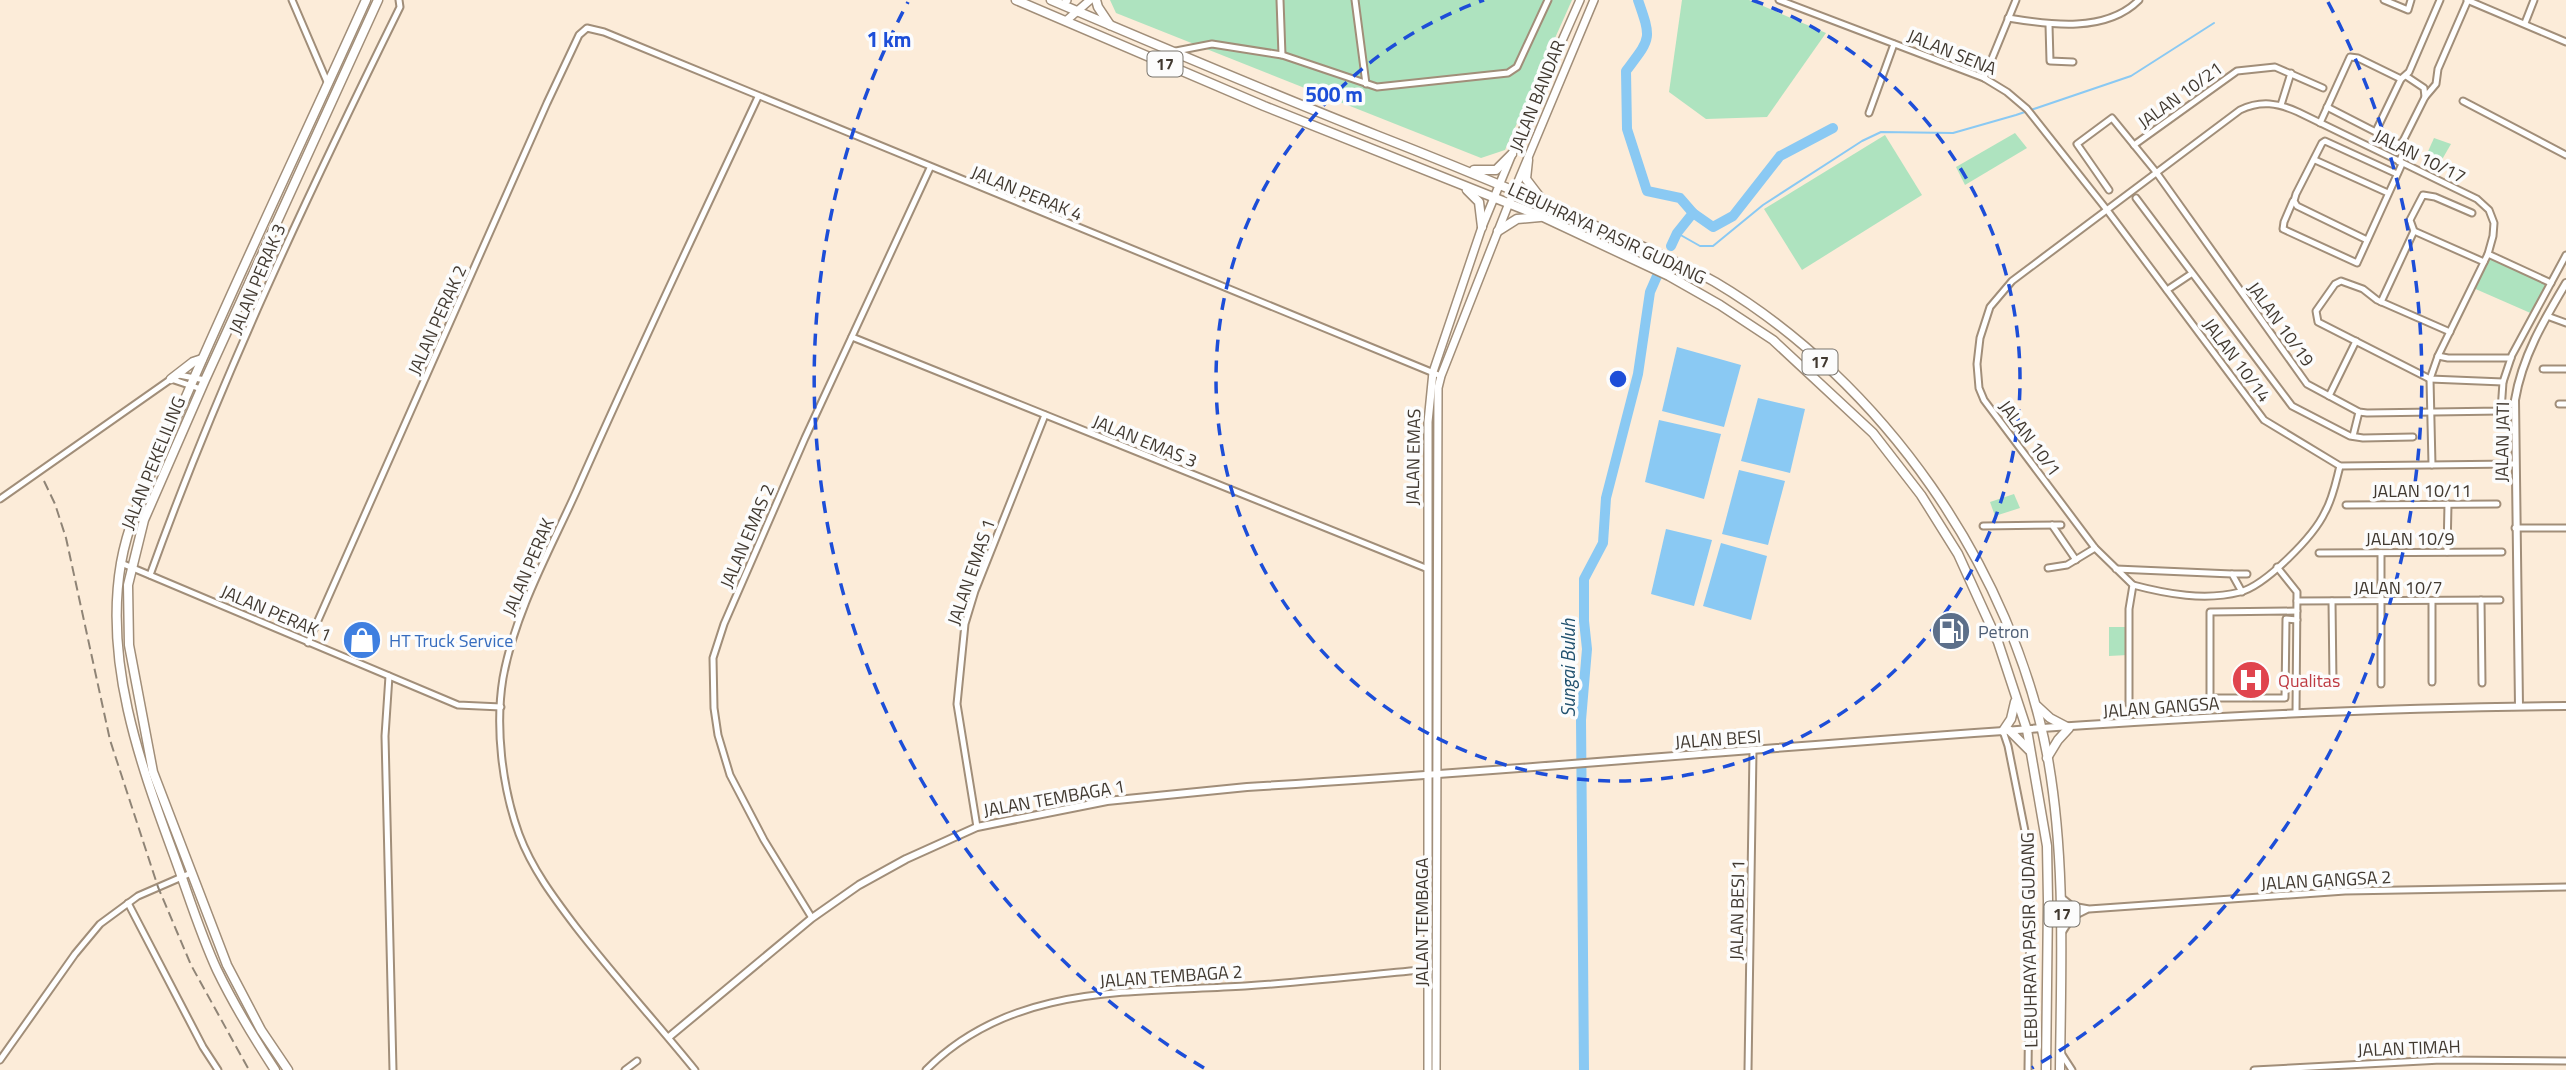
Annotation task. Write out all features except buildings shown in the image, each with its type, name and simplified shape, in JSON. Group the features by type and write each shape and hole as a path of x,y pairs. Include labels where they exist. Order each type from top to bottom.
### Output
{"main road":[{"name":"JALAN PEKELILING","path":"288,1070 261,1030 227,965 146,778 124,686 117,628 121,563 134,518 202,359 366,0"},
{"name":"JALAN PEKELILING","path":"275,1070 217,970 153,772 136,684 127,606 132,566 144,520 378,0"},
{"path":"372,16 386,0"},
{"name":"LEBUHRAYA PASIR GUDANG","path":"1016,0 1264,106 1543,217 1669,276 1773,340 1874,433 1921,495 1958,554 1998,642 2027,730 2047,856 2046,1070"},
{"name":"LEBUHRAYA PASIR GUDANG","path":"1051,0 1280,97 1515,190 1678,262 1718,284 1784,331 1834,374 1881,423 1907,455 1972,550 2012,637 2035,703 2048,758 2059,838 2062,898 2060,1070"},
{"path":"1067,20 1090,0"},
{"path":"1096,0 1110,25"},
{"name":"JALAN BANDAR","path":"1512,154 1580,0"},
{"name":"JALAN BANDAR","path":"1509,203 1594,0"},
{"path":"1461,169 1483,172 1496,170 1512,154"},
{"name":"JALAN EMAS","path":"1427,776 1428,422 1437,374 1482,227 1512,154"},
{"path":"1528,160 1528,184 1546,204"},
{"path":"1458,183 1479,202 1482,227"},
{"name":"JALAN EMAS","path":"1438,775 1437,374 1509,203"},
{"path":"1498,231 1517,219 1543,217"},
{"path":"171,379 187,366 202,359"},
{"path":"2016,698 2015,711 2007,731 2023,742 2032,756"},
{"path":"2035,703 2050,718 2069,728 2058,740 2048,758"},
{"name":"JALAN TEMBAGA","path":"1427,1070 1433,969 1438,775"},
{"name":"JALAN TEMBAGA","path":"1427,776 1436,1070"}],"street":[{"path":"292,0 328,85"},
{"name":"JALAN PERAK 3","path":"150,575 180,492 302,209 400,7 399,0"},
{"path":"1280,0 1282,55"},
{"path":"1355,0 1366,83"},
{"path":"1173,52 1212,44 1282,55 1384,87 1513,72 1548,0"},
{"name":"JALAN SENA","path":"1779,0 1984,78 2007,92 2027,109 2107,210"},
{"path":"1984,78 2016,0"},
{"path":"2008,18 2069,24 2110,18 2127,10 2139,0"},
{"path":"2384,0 2408,10 2412,0"},
{"path":"2376,131 2440,0"},
{"path":"2401,145 2425,97 2435,84 2438,69 2468,0 2566,42"},
{"path":"2525,23 2534,0"},
{"path":"2049,24 2050,61 2073,62"},
{"name":"JALAN PERAK 2","path":"309,643 579,35 587,28 604,33"},
{"name":"JALAN PERAK 4","path":"604,33 1437,374"},
{"path":"1869,113 1894,44"},
{"path":"2320,123 2352,57 2404,77 2424,88 2425,97"},
{"name":"JALAN 10/21","path":"2134,145 2236,71 2274,67 2323,88"},
{"path":"2281,105 2291,73"},
{"name":"JALAN PERAK","path":"695,1070 609,970 544,884 520,834 506,785 501,707 508,653 526,605 597,442 758,97"},
{"path":"2463,101 2566,155"},
{"name":"JALAN 10/17","path":"2107,210 2240,110 2262,103 2281,105 2477,200 2489,210 2494,223 2493,236 2484,262 2438,356 2430,379 2432,411 2429,465"},
{"path":"2327,107 2401,145 2405,149 2397,174 2357,263 2283,229 2294,198 2322,143 2328,142 2397,174"},
{"name":"JALAN 10/19","path":"2109,190 2078,149 2078,142 2112,118 2156,172 2307,384 2359,412 2501,411 2503,382"},
{"path":"2315,160 2388,193"},
{"name":"JALAN EMAS 2","path":"812,918 764,840 730,775 718,735 714,708 713,658 724,624 805,438 930,168"},
{"path":"2381,302 2414,231 2410,220 2423,195 2435,197 2472,213"},
{"path":"2136,198 2292,406 2353,436 2413,437"},
{"path":"2294,198 2297,206 2367,240"},
{"name":"JALAN 10/14","path":"2107,210 2264,420 2340,466"},
{"name":"JALAN 10/1","path":"2107,210 2035,263 2002,291 1990,307 1977,364 1979,388 1984,400 2095,548 2133,585 2193,596 2242,592"},
{"path":"2414,231 2484,262"},
{"path":"2487,254 2551,283"},
{"path":"2450,332 2381,302 2360,288 2339,281 2316,308 2315,317 2318,322 2430,379 2503,382 2511,358 2566,255"},
{"path":"2167,290 2191,274"},
{"name":"JALAN JATI","path":"2519,706 2515,407 2518,382 2533,341 2566,284"},
{"path":"2547,316 2566,323"},
{"name":"JALAN EMAS 3","path":"852,337 1428,569"},
{"path":"2329,396 2356,341"},
{"path":"2438,356 2511,358"},
{"path":"2543,369 2566,369"},
{"path":"0,499 171,379 205,380"},
{"path":"193,381 201,389"},
{"path":"2353,436 2359,412"},
{"name":"JALAN EMAS 1","path":"977,827 957,704 965,624 975,591 1045,415"},
{"path":"2232,574 2242,592 2277,567 2325,513 2340,466 2514,464"},
{"path":"2447,552 2448,504"},
{"name":"JALAN 10/11","path":"2346,505 2497,504"},
{"path":"2052,525 2076,560"},
{"path":"1983,526 2061,525"},
{"path":"2515,528 2566,528"},
{"path":"2048,568 2061,567 2095,548"},
{"name":"JALAN 10/9","path":"2319,553 2502,552"},
{"path":"2381,553 2381,684"},
{"name":"JALAN PERAK 1","path":"121,563 458,705 501,707"},
{"path":"2277,567 2294,586 2297,601 2295,712"},
{"path":"2114,569 2247,573"},
{"path":"2129,704 2129,610 2133,585"},
{"path":"2481,600 2482,683"},
{"name":"JALAN 10/7","path":"2297,601 2500,600"},
{"path":"2332,601 2333,684"},
{"path":"2432,601 2432,682"},
{"path":"2286,611 2286,697 2211,699 2210,612 2286,611 2297,611"},
{"path":"2286,620 2297,620"},
{"path":"389,676 385,736 393,1070"},
{"name":"JALAN GANGSA","path":"2007,731 2295,712 2566,706"},
{"path":"2007,731 2026,847 2030,910 2028,1070"},
{"name":"JALAN BESI","path":"1427,776 2007,731"},
{"name":"JALAN BESI 1","path":"1748,1070 1753,751"},
{"name":"JALAN TEMBAGA 1","path":"668,1037 812,918 859,885 906,859 977,827 1061,809 1153,796 1427,776"},
{"path":"0,1060 75,954 100,924 128,903 186,875"},
{"name":"JALAN GANGSA 2","path":"2062,898 2076,908 2088,909 2346,891 2566,887"},
{"path":"128,903 203,1047 218,1070"},
{"path":"2062,932 2072,917 2088,909"},
{"name":"JALAN TEMBAGA 2","path":"926,1070 954,1045 979,1028 1011,1013 1065,999 1099,994 1248,985 1433,969"},
{"path":"2060,1050 2072,1070"},
{"path":"2441,1060 2441,1070"},
{"name":"JALAN TIMAH","path":"2254,1070 2441,1060 2566,1061"},
{"path":"625,1070 636,1061"}],"green space":[{"path":"1110,0 1572,0 1505,150 1481,158 1116,13"},
{"path":"1682,0 1749,0 1826,33 1767,117 1706,119 1669,92"},
{"path":"2015,133 2027,148 1965,185 1956,167"},
{"path":"1885,135 1922,195 1802,270 1764,209"},
{"path":"2434,138 2451,144 2440,163 2426,156"},
{"path":"2488,254 2551,283 2535,315 2471,287"},
{"path":"2014,494 2020,508 1995,516 1990,502"},
{"path":"2109,627 2129,627 2128,655 2109,656"}],"water":[{"path":"1677,347 1741,365 1724,427 1662,411"},
{"path":"1758,398 1805,409 1790,473 1741,461"},
{"path":"1659,420 1721,434 1704,499 1645,482"},
{"path":"1739,470 1785,481 1768,545 1722,534"},
{"path":"1666,529 1712,540 1694,606 1651,594"},
{"path":"1721,543 1767,556 1751,620 1703,606"}],"waterway":[{"name":"Sungai Buluh","path":"1638,0 1646,23 1647,38 1626,71 1627,129 1647,191 1680,198 1693,213 1677,233 1671,246"},
{"path":"1677,233 1700,246 1713,246 1763,205 1862,141 1881,132 1953,133 2016,115 2131,76 2214,23"},
{"path":"1693,213 1713,227 1733,216 1780,156 1833,128"},
{"name":"Sungai Buluh","path":"1584,1070 1581,720 1587,649 1584,579 1603,543 1606,498 1638,374 1650,292 1657,276"}],"railway":[{"path":"44,481 66,538 110,740 158,887 191,965 249,1070"}],"place":[{"name":"Petron","path":"1951,631"},
{"name":"HT Truck Service","path":"362,640"},
{"name":"Qualitas","path":"2251,680"}]}
